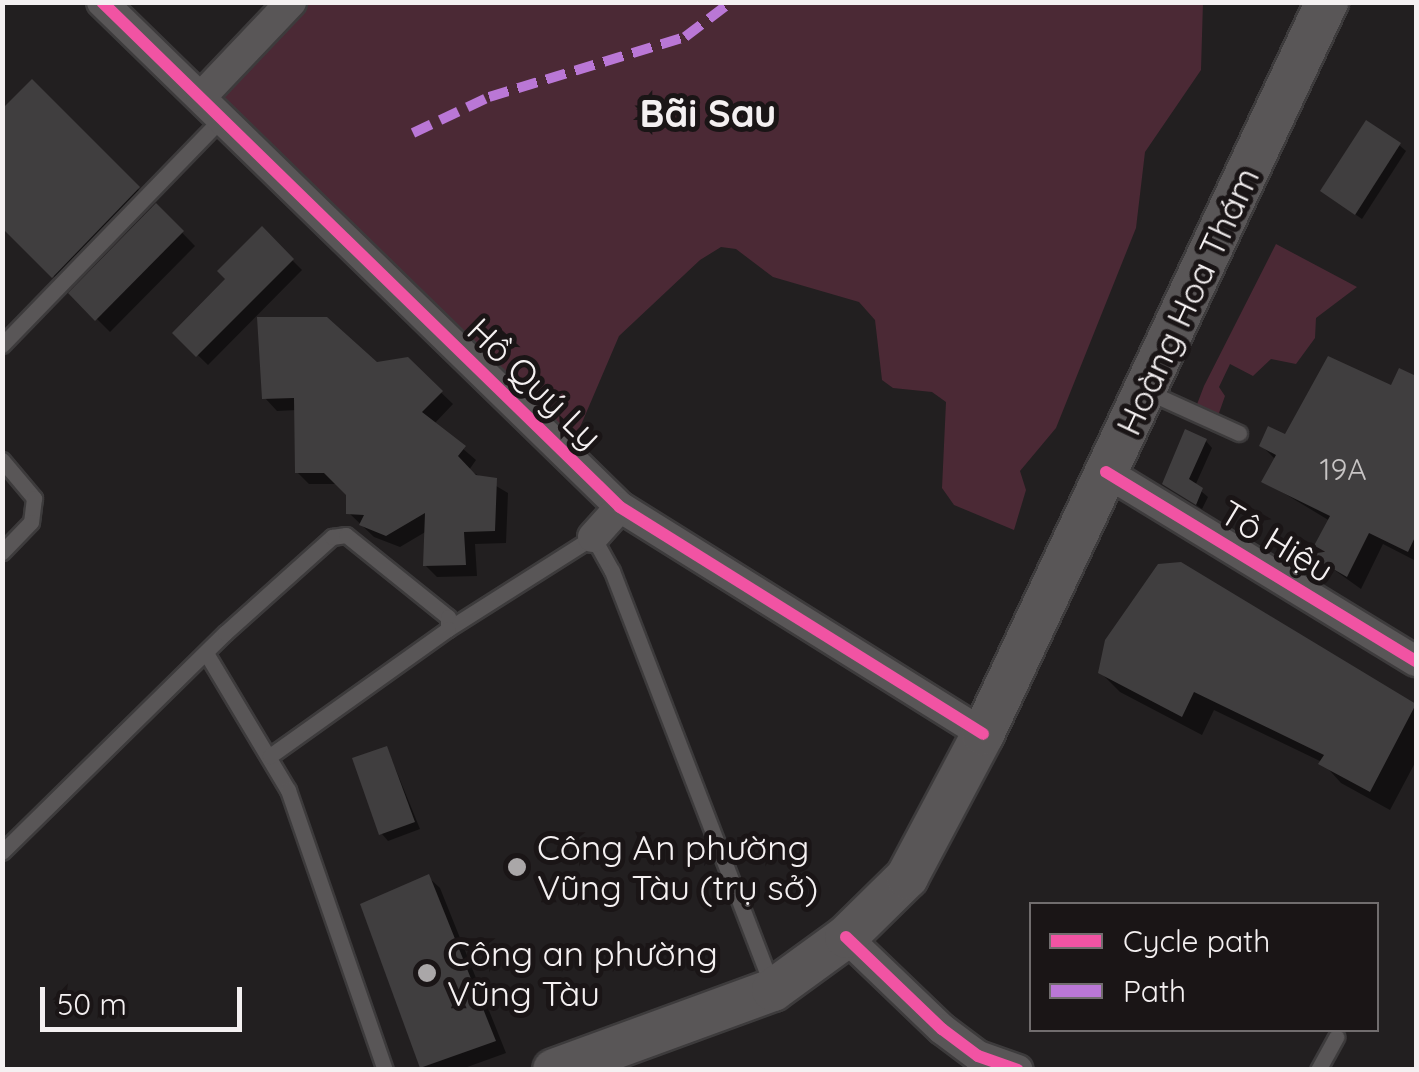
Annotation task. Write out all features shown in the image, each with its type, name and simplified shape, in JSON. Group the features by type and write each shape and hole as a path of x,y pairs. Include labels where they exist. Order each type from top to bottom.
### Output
{"main road":[{"name":"Hoàng Hoa Thám","path":"554,1070 773,990 846,937 907,877 983,734 1327,2"}],"street":[{"name":"Hồ Quý Ly","path":"102,2 620,507 983,734"},
{"path":"212,108 291,2"},
{"name":"Tô Hiệu","path":"1106,472 1416,661"},
{"path":"593,538 620,507"},
{"path":"846,937 942,1029 978,1056 1018,1070"}],"lane":[{"path":"2,345 212,108"},
{"path":"1146,391 1238,433"},
{"path":"2,460 34,498 31,522 2,552"},
{"path":"2,852 206,653 332,537 346,535 448,618 448,629"},
{"path":"270,756 448,629 593,538 612,571 773,990"},
{"path":"206,653 270,756 384,1070"},
{"path":"1318,1070 1336,1037"}],"shaded area":[{"path":"1203,2 1201,70 1145,152 1136,228 1056,428 1020,471 1026,490 1014,530 954,505 942,488 946,402 932,392 893,388 882,380 875,320 859,302 773,277 736,249 721,247 700,260 619,336 572,446 214,97 305,3"},
{"path":"1276,244 1357,287 1316,318 1315,338 1296,364 1271,359 1253,376 1230,364 1219,387 1225,396 1219,413 1205,415 1196,407 1204,386"}],"building":[{"path":"32,79 140,187 52,278 2,228 2,109"},
{"path":"1366,120 1401,143 1355,215 1320,191"},
{"path":"156,203 184,231 95,321 68,293"},
{"path":"262,226 294,259 196,357 172,333 225,279 217,271"},
{"path":"257,317 327,317 377,362 408,357 443,391 422,412 466,446 458,456 476,475 497,478 495,531 464,532 466,565 423,566 425,513 386,536 359,525 364,515 346,514 346,495 324,473 295,473 294,398 262,399"},
{"path":"1328,356 1391,385 1399,368 1416,376 1416,535 1408,552 1369,533 1347,577 1309,555 1330,516 1261,482 1276,455 1259,446 1268,426 1285,434"},
{"path":"1185,429 1207,439 1189,479 1203,488 1196,505 1162,484"},
{"path":"1181,562 1416,704 1370,792 1318,764 1324,755 1194,692 1182,717 1098,673 1105,640 1158,564"},
{"path":"387,746 415,822 379,835 352,758"},
{"name":"Công an phường Vũng Tàu","path":"429,874 496,1041 420,1068 360,904"}],"marked path":[{"path":"413,133 489,97 685,37 731,2"}],"cycle path":[{"path":"102,2 620,507 983,734"},
{"path":"1106,472 1416,661"},
{"path":"846,937 942,1029 978,1056 1018,1070"}],"place":[{"name":"Công An phường Vũng Tàu (trụ sở)","path":"517,867"},
{"name":"Công an phường Vũng Tàu","path":"427,973"}],"district":[{"name":"Bãi Sau","path":"708,114"}]}
